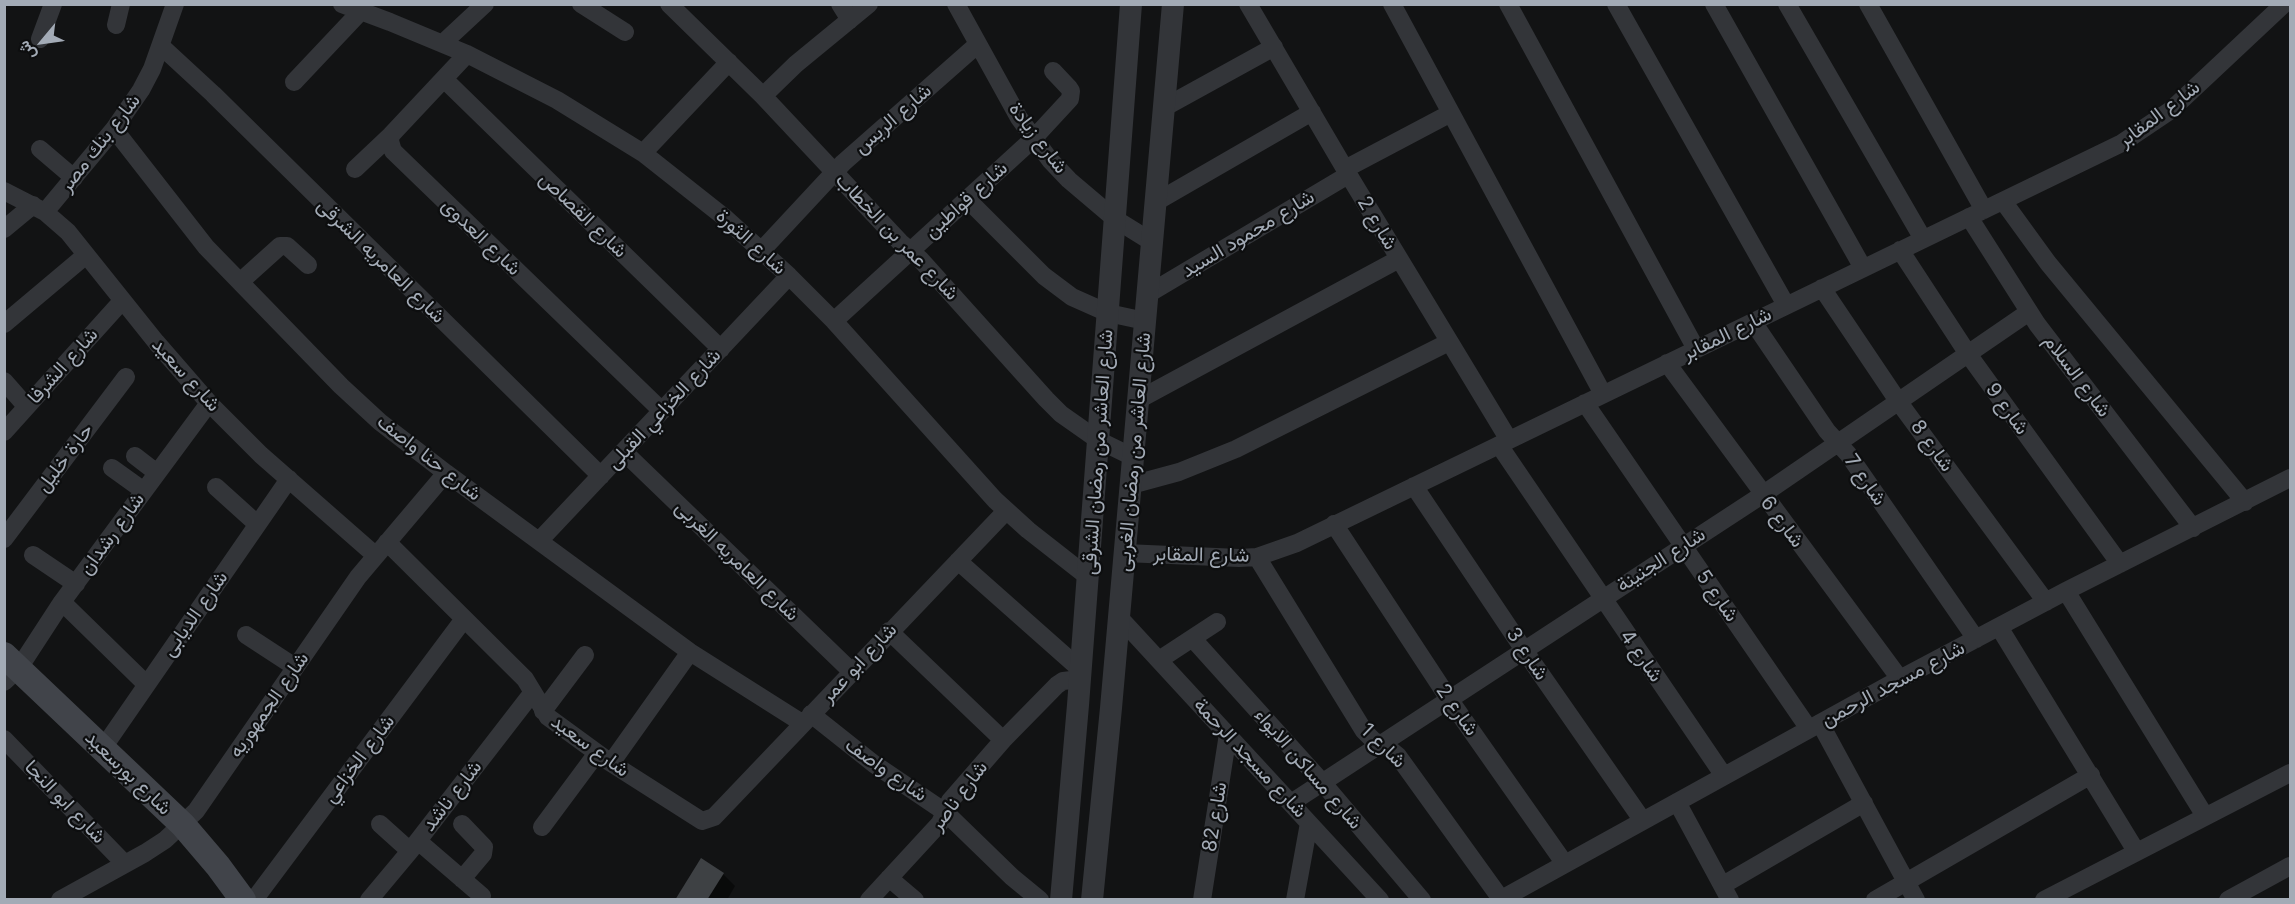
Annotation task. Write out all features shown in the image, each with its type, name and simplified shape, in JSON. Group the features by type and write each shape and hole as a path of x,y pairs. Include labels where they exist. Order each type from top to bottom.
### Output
{"main road":[{"name":"شارع بورسعيد","path":"9,668 103,748 183,825 243,900"}],"street":[{"path":"40,39 53,4"},
{"path":"116,25 121,4"},
{"name":"شارع بنك مصر","path":"4,229 39,208 74,178 114,129 141,90 161,46 175,4"},
{"name":"شارع الثورة","path":"342,4 467,54 557,100 643,153 762,250 834,321 1006,511 1088,577"},
{"path":"443,44 485,4"},
{"path":"581,4 625,32"},
{"path":"840,4 850,20"},
{"path":"763,96 796,64 869,4"},
{"name":"شارع زيادة","path":"956,4 1033,139 1070,180 1115,219 1152,242"},
{"name":"شارع العاشر من رمضان الشرقى","path":"1060,900 1081,674 1131,4"},
{"name":"شارع العاشر من رمضان الغربى","path":"1092,900 1173,4"},
{"name":"شارع 2","path":"1248,4 1449,342 1504,442"},
{"path":"1392,4 1603,394"},
{"path":"1508,4 1696,349"},
{"path":"1616,4 1786,305"},
{"path":"1714,4 1863,268"},
{"path":"1787,4 1923,239"},
{"name":"شارع السلام","path":"1868,4 2029,312 2193,528"},
{"name":"شارع المقابر","path":"1125,546 1220,558 1257,557 1278,550 1334,524 1900,250 2096,158 2147,127 2194,90 2284,4"},
{"name":"شارع عمر بن الخطاب","path":"674,6 920,259 1061,414 1098,440 1133,457"},
{"path":"294,82 361,11"},
{"name":"شارع الريس","path":"762,250 834,172 978,44"},
{"name":"شارع العامريه الشرقى","path":"161,46 213,94 601,476"},
{"path":"1165,107 1274,47"},
{"path":"355,170 445,80 467,54"},
{"path":"643,153 729,62"},
{"name":"شارع قواطين","path":"834,321 1033,139 1071,95 1069,88 1053,71"},
{"name":"شارع القصاص","path":"445,80 721,349"},
{"path":"1156,202 1312,112"},
{"name":"شارع محمود السيد","path":"1148,294 1346,172 1451,113"},
{"name":"شارع حنا واصف","path":"114,129 186,223 240,282 360,404 446,473 690,652 806,719"},
{"name":"شارع العدوى","path":"391,135 391,146 396,155 662,411"},
{"path":"40,149 74,178"},
{"name":"شارع سعيد","path":"4,191 39,208 68,232 122,301 209,403 289,479 381,549 464,619 525,678 548,717 604,758 697,819 702,821 714,817"},
{"path":"967,199 1058,287 1087,305 1108,313 1145,321"},
{"path":"2003,201 2048,263 2245,501"},
{"path":"240,282 280,246 287,246 308,265"},
{"name":"شارع 9","path":"1900,250 1968,354 2120,564"},
{"path":"4,324 86,255"},
{"path":"1138,400 1399,259"},
{"name":"شارع الخزاعي القبلى","path":"539,541 789,276"},
{"name":"شارع 8","path":"1821,288 1898,401 2046,602"},
{"name":"شارع الشرفا","path":"4,432 122,301"},
{"name":"شارع الجنينة","path":"1291,803 1601,598 1762,495 2029,312"},
{"name":"شارع 7","path":"1753,322 1827,431 1848,454 1976,639"},
{"path":"1131,486 1179,472 1236,449 1449,342"},
{"name":"شارع 6","path":"1667,363 1899,680"},
{"name":"حارة خليل","path":"4,539 126,377"},
{"path":"4,381 26,406"},
{"name":"شارع رشدان","path":"9,668 76,584 209,403"},
{"name":"شارع 5","path":"1585,403 1683,546 1815,726 1864,802 1916,900"},
{"name":"شارع 4","path":"1504,442 1601,598 1724,776"},
{"name":"شارع العامريه الغربى","path":"624,452 851,671"},
{"path":"135,456 158,473"},
{"path":"112,468 144,491"},
{"name":"شارع الجمهوريه","path":"60,900 145,853 183,825 196,811 295,667 381,549 446,473"},
{"name":"شارع مسجد الرحمن","path":"1500,899 2066,591 2290,478"},
{"name":"شارع الديابى","path":"103,748 289,479"},
{"name":"شارع 3","path":"1414,486 1643,821"},
{"path":"216,487 257,524"},
{"name":"شارع ابو عمر","path":"714,817 1006,511"},
{"name":"شارع 2","path":"1334,524 1449,699 1565,864"},
{"path":"1092,532 1125,546"},
{"path":"33,555 76,584"},
{"name":"شارع 1","path":"1257,557 1368,737 1398,756 1500,899"},
{"path":"958,561 1081,674"},
{"path":"2066,591 2205,816"},
{"path":"62,602 146,684"},
{"name":"شارع مسجد الرحمة","path":"1119,617 1380,900"},
{"name":"شارع الخزاعي","path":"254,900 464,619"},
{"path":"1159,660 1217,622"},
{"path":"1999,627 2136,851"},
{"path":"890,631 1003,740"},
{"path":"246,635 295,667"},
{"name":"شارع مساكن الايواء","path":"1193,639 1322,782 1422,900"},
{"path":"542,827 604,758 690,652"},
{"path":"543,711 585,655"},
{"name":"شارع ناصر","path":"869,900 940,823 950,801 1003,740 1057,685 1081,674"},
{"name":"شارع ناشد","path":"369,900 414,846 533,692"},
{"path":"1078,705 1111,708"},
{"name":"شارع واصف","path":"806,719 945,812 1012,878 1040,900"},
{"name":"شارع 82","path":"1202,900 1228,734"},
{"name":"شارع ابو النجا","path":"4,739 124,864"},
{"path":"2044,900 2290,773"},
{"path":"1875,900 2091,775"},
{"path":"1677,802 1726,892 1864,802"},
{"path":"1295,900 1309,823"},
{"path":"380,824 462,879 482,896"},
{"path":"462,824 484,847 483,854 462,879"},
{"path":"2228,900 2290,866"},
{"path":"889,878 915,900"}],"building":[{"path":"701,858 724,873 707,900 675,900"}]}
